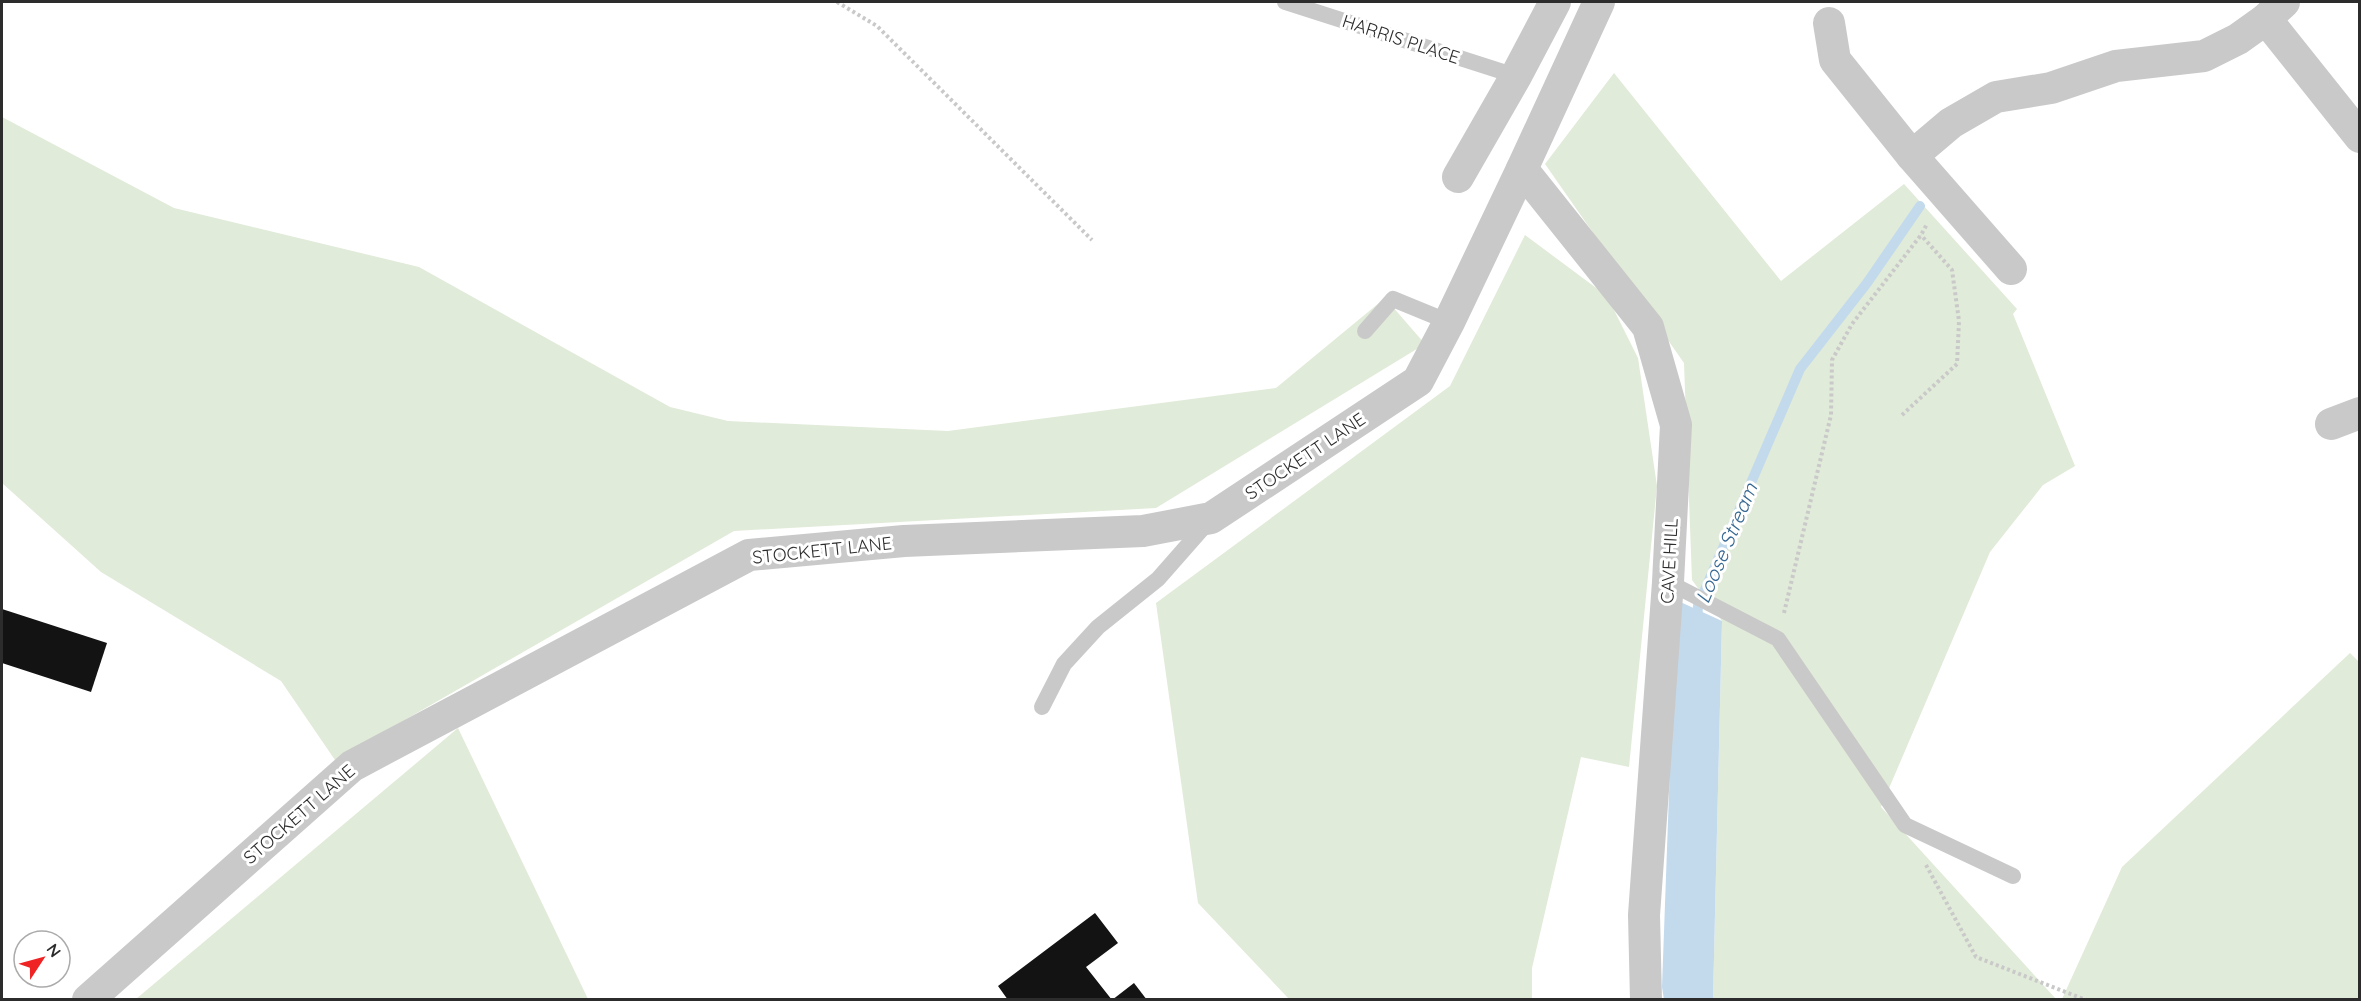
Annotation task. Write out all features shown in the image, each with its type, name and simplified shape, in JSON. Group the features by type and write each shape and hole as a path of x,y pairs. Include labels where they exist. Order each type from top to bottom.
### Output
{"street":[{"path":"1458,177 1556,2"},
{"name":"STOCKETT LANE","path":"88,999 352,766 748,555 904,541 1143,531 1211,518 1418,381 1522,170 1599,2"},
{"path":"1912,156 1951,123 1996,97 2051,88 2116,66 2204,56 2238,39 2275,10 2360,137"},
{"path":"1829,23 1835,60 1912,156 2011,269"},
{"name":"CAVE HILL","path":"1522,170 1648,327 1676,425 1668,582 1644,915 1646,999"}],"lane":[{"name":"HARRIS PLACE","path":"1286,2 1516,76"},
{"path":"1365,331 1393,299 1449,322"},
{"path":"1042,707 1064,664 1098,627 1158,579 1211,518"},
{"path":"1668,582 1778,639 1905,825 2013,876"}],"path":[{"path":"837,2 877,26 1092,240"},
{"path":"1778,639 1831,416 1832,360 1852,324 1922,235 1941,187"},
{"path":"1902,415 1957,364 1959,321 1952,270 1922,235"},
{"path":"1905,825 1976,957 2086,999"}],"green space":[{"path":"1614,73 1781,281 1904,184 2017,309 2013,314 2075,466 2043,485 1990,552 1881,807 2056,999 1713,999 1722,621 1692,580 1684,363 1545,164"},
{"path":"2,117 174,208 419,267 670,407 728,421 948,431 1276,388 1385,298 1425,344 1156,508 734,531 335,760 281,681 101,572 2,483"},
{"path":"1525,235 1607,296 1638,358 1657,486 1629,767 1581,757 1532,968 1532,999 1289,999 1198,903 1156,603 1450,386"},
{"path":"2350,653 2360,663 2359,999 2062,999 2122,867"},
{"path":"458,728 588,999 136,999"}],"water":[{"path":"1676,600 1722,621 1713,999 1664,1000 1662,987"}],"building":[{"path":"2,609 107,643 91,692 2,663"},
{"path":"1095,913 1118,943 1086,967 1112,1000 1008,1000 998,986"},
{"path":"1134,983 1147,1000 1112,1000"}],"waterway":[{"name":"Loose Stream","path":"1697,622 1698,606 1800,369 1867,283 1920,206"}]}
